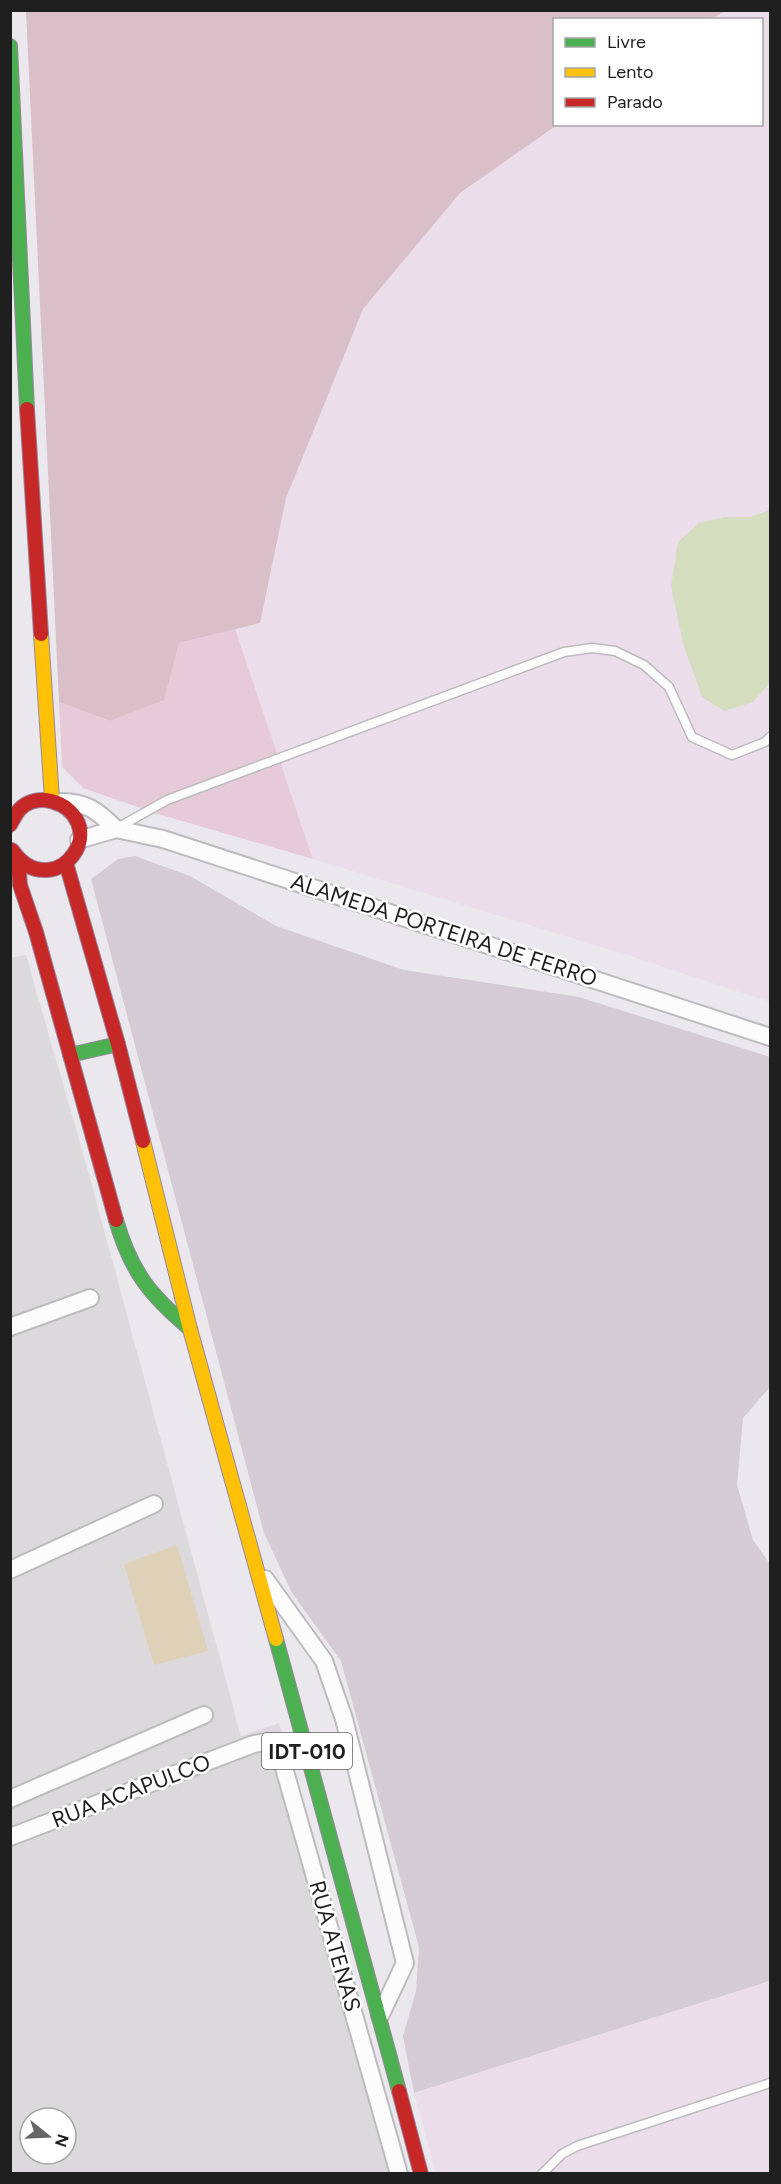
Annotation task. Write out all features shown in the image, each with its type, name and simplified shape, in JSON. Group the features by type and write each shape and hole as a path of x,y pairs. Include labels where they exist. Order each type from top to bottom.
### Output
{"main road":[{"path":"10,46 32,509 55,801"},
{"path":"11,800 11,823"},
{"path":"11,823 29,803 55,801 73,814 78,822 77,849 66,863 50,870 41,870 18,859"},
{"path":"10,845 18,859 20,885 122,1240 134,1274 146,1291 190,1329"},
{"path":"66,863 118,1044 190,1329"},
{"path":"70,1055 118,1044"},
{"name":"IDT-010","path":"190,1329 380,2016 421,2174"}],"street":[{"name":"ALAMEDA PORTEIRA DE FERRO","path":"55,801 76,802 90,806 116,829"},
{"name":"ALAMEDA PORTEIRA DE FERRO","path":"79,840 116,829 163,839 771,1037"},
{"path":"10,1327 90,1298"},
{"path":"10,1570 154,1504"},
{"path":"257,1568 324,1661 344,1719 405,1963 380,2016"},
{"path":"10,1799 204,1715"},
{"name":"RUA ATENAS","path":"251,1745 270,1743 279,1750 399,2174"},
{"name":"RUA ACAPULCO","path":"10,1837 251,1745"}],"lane":[{"path":"116,829 167,800 564,652 592,648 615,651 644,665 669,687 692,737 732,755 765,742 771,737"},
{"path":"542,2174 562,2154 578,2146 771,2083"}],"shaded area":[{"path":"26,11 770,11 770,1002 627,955 313,859 235,629 179,643 164,700 59,702"},
{"path":"26,11 725,11 713,18 553,18 553,126 556,126 460,193 363,309 286,498 260,623 179,643 164,700 110,721 59,702"},
{"path":"770,510 770,683 753,702 724,711 702,697 683,643 671,586 678,542 699,523 725,517 750,517"},
{"path":"235,629 313,859 158,814 83,788 62,767 59,702 110,721 163,700 179,643"},
{"path":"135,856 190,876 276,926 404,970 579,997 770,1057 770,1387 743,1418 737,1485 753,1540 770,1564 770,1981 414,2093 403,2036 416,1991 419,1947 341,1661 292,1593 264,1533 91,879 118,859"},
{"path":"26,955 88,1171 241,1736 279,1723 405,2173 11,2174 10,958"},
{"path":"177,1545 208,1651 154,1665 124,1564"},
{"path":"770,1981 770,2173 436,2173 414,2093"}],"traffic: fast":[{"path":"10,46 27,409"},
{"path":"70,1055 118,1044"},
{"path":"116,1220 135,1268 153,1293 190,1329"},
{"path":"276,1639 399,2091"}],"traffic: slow":[{"path":"41,634 52,800"},
{"path":"143,1141 190,1329 276,1639"}],"traffic: jam":[{"path":"27,409 41,634"},
{"path":"10,825 20,809 27,804 43,800 52,801 68,809 74,815 80,831 78,847 74,854 55,869 41,870 31,867 22,862 12,850"},
{"path":"18,859 20,885 36,932 116,1220"},
{"path":"66,863 143,1141"},
{"path":"399,2091 421,2174"}]}
